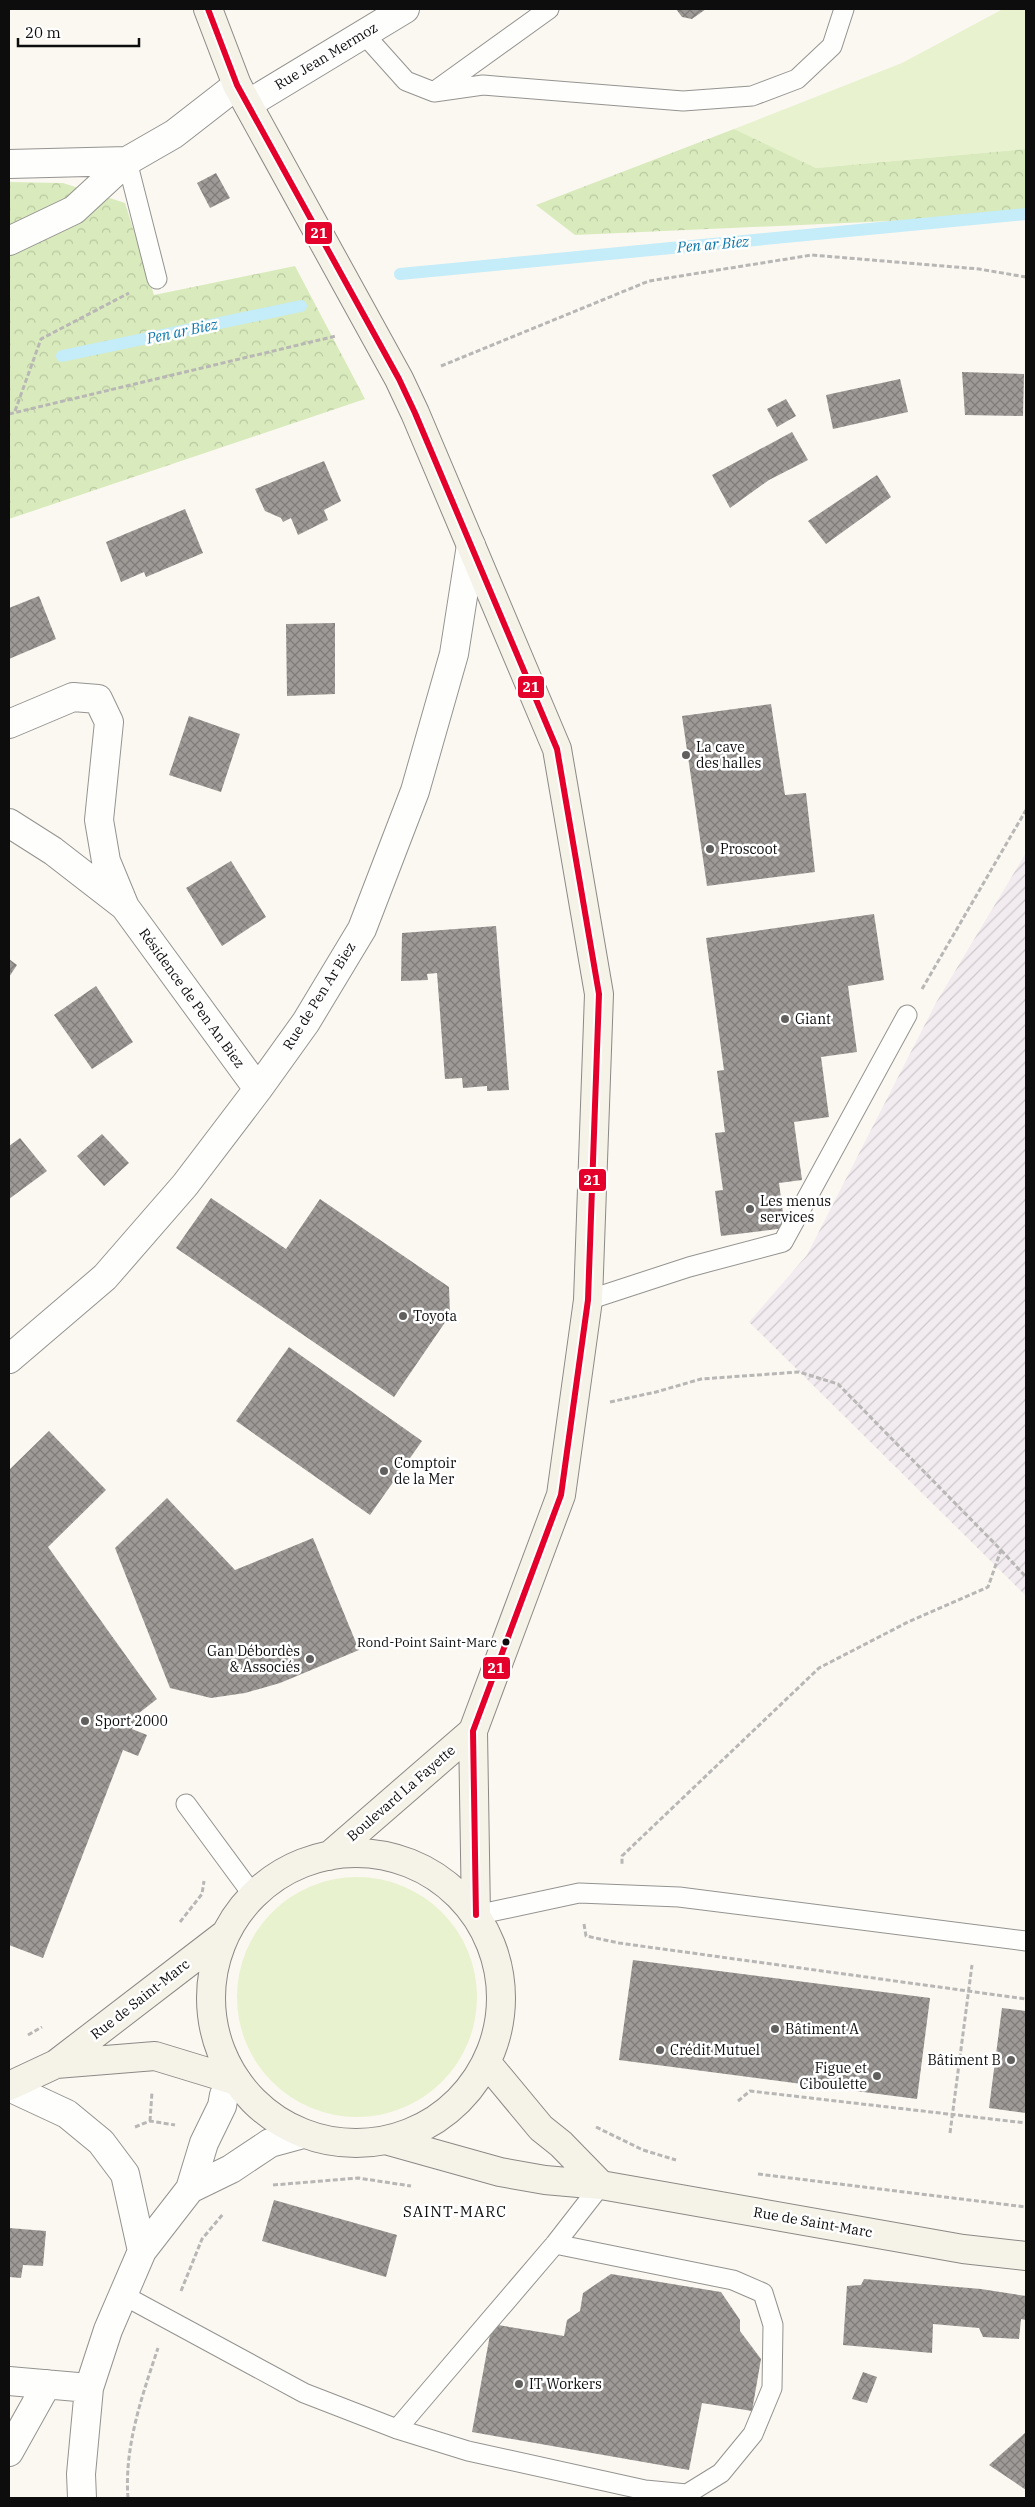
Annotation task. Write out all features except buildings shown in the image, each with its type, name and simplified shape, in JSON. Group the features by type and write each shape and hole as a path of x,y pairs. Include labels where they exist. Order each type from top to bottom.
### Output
{"main road":[{"name":"Boulevard La Fayette","path":"208,9 242,95 399,378 557,749 599,994 588,1300 561,1495 473,1731 476,1915"},
{"name":"Boulevard La Fayette","path":"328,1856 473,1731"},
{"path":"370,1854 411,1864 447,1885 476,1915 497,1952 502,1991 499,2028 487,2063 463,2098 429,2124 389,2141 346,2144 303,2134 258,2106 237,2081 218,2047 211,2010 212,1972 224,1935 253,1895 277,1876 312,1860 328,1856 370,1854"},
{"name":"Rue de Saint-Marc","path":"9,2087 56,2064 224,1935"},
{"name":"Rue de Saint-Marc","path":"56,2064 155,2056 237,2081"},
{"path":"487,2063 541,2128 561,2144 601,2185"},
{"name":"Rue de Saint-Marc","path":"389,2141 500,2172 545,2180 601,2185 963,2249 1026,2256"}],"street":[{"name":"Rue Jean Mermoz","path":"9,241 74,210 127,161 242,95 363,34 405,9"},
{"path":"9,164 127,161"},
{"name":"Rue de Pen Ar Biez","path":"9,1359 105,1277 185,1185 306,1022 362,929 415,791 454,654 471,545"},
{"name":"Résidence de Pen An Biez","path":"9,724 72,697 98,699 109,722 99,820 106,861 125,907 258,1089"},
{"name":"Résidence de Pen An Biez","path":"9,823 53,851 125,907"},
{"path":"82,2498 82,2474 89,2388 108,2330 142,2251 190,2189 204,2143 222,2106 224,2095 237,2081"},
{"path":"9,2087 67,2114 101,2142 125,2174 142,2251"},
{"path":"190,2189 231,2169 270,2143 303,2134"},
{"path":"9,2381 89,2388"},
{"path":"9,2452 47,2384"}],"lane":[{"path":"434,92 549,9"},
{"path":"363,34 406,81 434,92 483,85 683,101 752,96 797,79 832,46 844,9"},
{"path":"127,161 157,279"},
{"path":"588,1300 690,1267 783,1242 907,1016"},
{"path":"186,1804 253,1895"},
{"path":"476,1915 579,1894 679,1897 1026,1941"},
{"path":"397,2429 556,2244 601,2185"},
{"path":"124,2295 304,2392 397,2429 468,2451 645,2490 687,2494 721,2473 753,2434 772,2388 773,2325 763,2293 733,2280 556,2244"}],"path":[{"path":"441,366 649,281 812,255 979,269 1026,277"},
{"path":"14,412 41,339 157,279"},
{"path":"9,414 343,334"},
{"path":"907,1016 1026,810"},
{"path":"573,1410 656,1392 701,1379 799,1372 838,1384 1026,1577"},
{"path":"622,1895 622,1856 819,1668 908,1622 988,1587 1001,1550"},
{"path":"178,1925 202,1894 213,1841"},
{"path":"579,1894 586,1936 619,1943 1026,1999"},
{"path":"950,2132 976,1935"},
{"path":"150,2121 153,2085"},
{"path":"738,2102 750,2091 1026,2124"},
{"path":"590,2125 644,2150 680,2161"},
{"path":"748,2173 1026,2207"},
{"path":"264,2186 358,2178 417,2187"},
{"path":"126,2474 128,2498"}],"shaded area":[{"path":"1026,853 1026,1596 749,1322 807,1255 937,1001"}],"green space":[{"path":"1003,9 1026,9 1026,149 816,168 734,129 902,63"},
{"path":"734,129 816,168 1026,149 1026,215 575,235 536,205"},
{"path":"9,182 63,183 125,203 154,295 295,266 365,399 9,519"},
{"path":"357,1877 392,1882 403,1886 424,1897 442,1912 457,1930 468,1951 472,1962 477,1997 472,2032 468,2043 457,2064 442,2082 424,2097 403,2108 392,2112 357,2117 322,2112 311,2108 290,2097 272,2082 257,2064 246,2043 242,2032 237,1997 242,1962 246,1951 257,1930 272,1912 290,1897 311,1886 322,1882"}],"waterway":[{"name":"Pen ar Biez","path":"400,274 1026,214"},
{"name":"Pen ar Biez","path":"62,356 301,306"}],"transit line":[{"name":"21","path":"208,9 237,85 399,379 557,749 599,994 588,1300 561,1495 473,1731 476,1915"}],"place":[{"name":"La cave des halles","path":"686,755"},
{"name":"Proscoot","path":"710,849"},
{"name":"Giant","path":"785,1019"},
{"name":"Les menus services","path":"750,1209"},
{"name":"Toyota","path":"403,1316"},
{"name":"Comptoir de la Mer","path":"384,1471"},
{"name":"Rond-Point Saint-Marc","path":"506,1642"},
{"name":"Gan Débordès & Associés","path":"310,1659"},
{"name":"Sport 2000","path":"85,1721"},
{"name":"Bâtiment A","path":"775,2029"},
{"name":"Crédit Mutuel","path":"660,2050"},
{"name":"Bâtiment B","path":"1011,2060"},
{"name":"Figue et Ciboulette","path":"877,2076"},
{"name":"IT Workers","path":"519,2384"}],"district":[{"name":"SAINT-MARC","path":"455,2211"}]}
